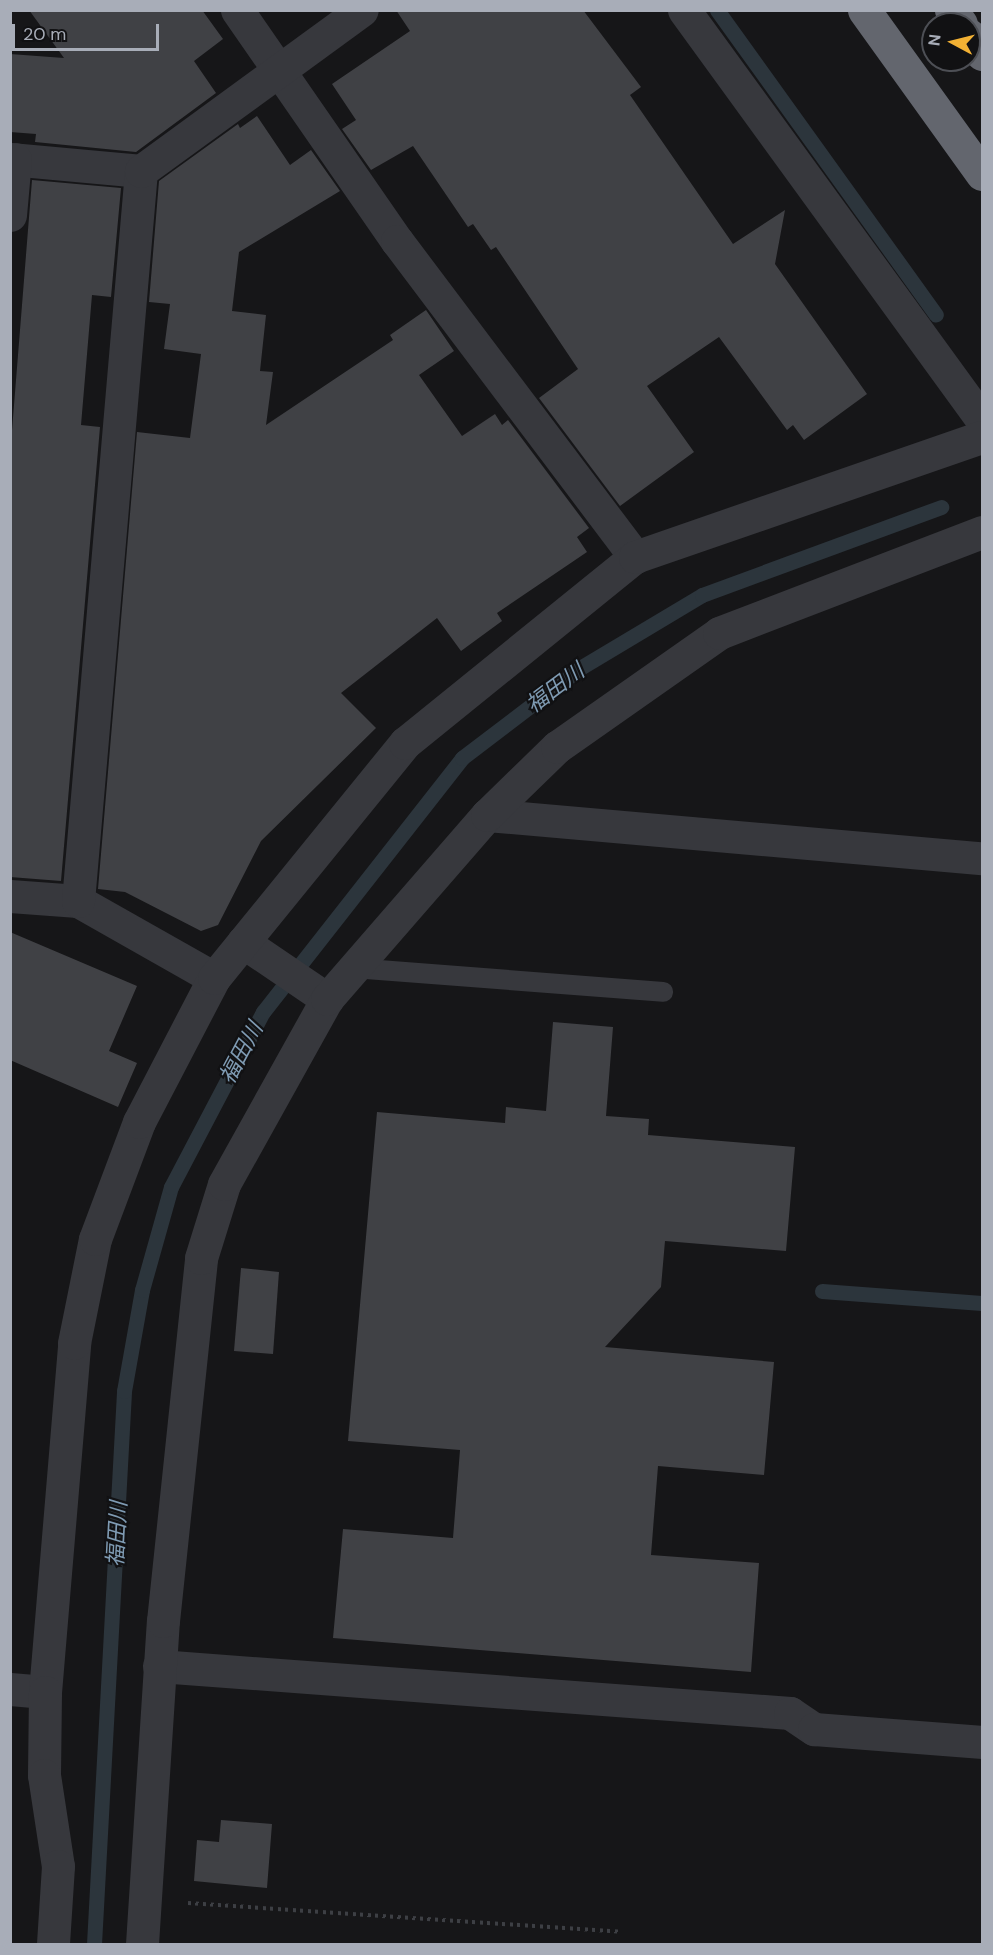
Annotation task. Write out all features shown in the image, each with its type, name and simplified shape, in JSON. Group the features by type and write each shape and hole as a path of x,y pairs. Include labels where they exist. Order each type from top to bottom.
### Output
{"highway":[{"path":"864,10 982,174"}],"street":[{"path":"237,10 397,241 634,557"},
{"path":"10,215 13,159 141,171 362,10"},
{"path":"684,10 982,420"},
{"path":"78,901 141,171"},
{"path":"52,1944 58,1866 44,1775 45,1692 74,1343 94,1239 139,1122 214,978 251,947 405,743 634,557 982,437"},
{"path":"142,1944 159,1666 201,1258 224,1184 318,993 353,968 487,815 557,747 719,633 982,532"},
{"path":"487,815 982,858"},
{"path":"10,896 78,901 214,978"},
{"path":"251,947 318,993"},
{"path":"159,1666 790,1713 814,1729 982,1742"},
{"path":"10,1689 45,1692"}],"lane":[{"path":"353,968 663,992"}],"path":[{"path":"145,1900 621,1932"}],"building":[{"path":"29,10 202,10 223,39 194,61 216,93 136,152 35,142 36,134 10,132 10,54 64,58"},
{"path":"396,10 583,10 641,87 630,95 733,244 785,210 775,264 867,394 804,440 793,425 787,430 719,337 647,386 694,452 620,506 539,398 578,369 496,247 491,250 473,224 468,227 413,146 371,170 342,129 356,120 332,84 410,31"},
{"path":"257,116 290,165 311,150 340,191 239,252 232,311 266,315 260,371 273,372 266,425 393,340 390,335 426,310 454,351 419,375 462,436 495,414 502,425 508,420 589,528 577,537 587,552 497,613 502,621 461,651 437,618 341,693 376,728 261,841 218,925 201,931 125,892 98,889 137,432 190,438 201,354 164,349 170,304 149,302 159,181 238,124 240,128"},
{"path":"32,180 121,188 111,297 92,295 81,425 100,427 61,881 10,877 10,455"},
{"path":"10,932 137,986 109,1051 137,1063 118,1107 10,1060"},
{"path":"553,1022 613,1027 606,1116 649,1119 648,1135 795,1147 786,1251 665,1241 661,1287 605,1347 774,1362 764,1475 658,1466 651,1555 759,1563 751,1672 333,1638 343,1529 453,1538 460,1450 348,1441 377,1112 505,1123 506,1107 546,1111"},
{"path":"241,1268 279,1272 273,1354 234,1351"},
{"path":"221,1820 272,1824 267,1888 194,1881 197,1840 219,1842"}],"waterway":[{"path":"717,10 936,315"},
{"name":"福田川","path":"94,1944 124,1391 142,1290 171,1187 263,1012 462,758 580,668 702,595 941,507"},
{"path":"822,1291 982,1303"}]}
